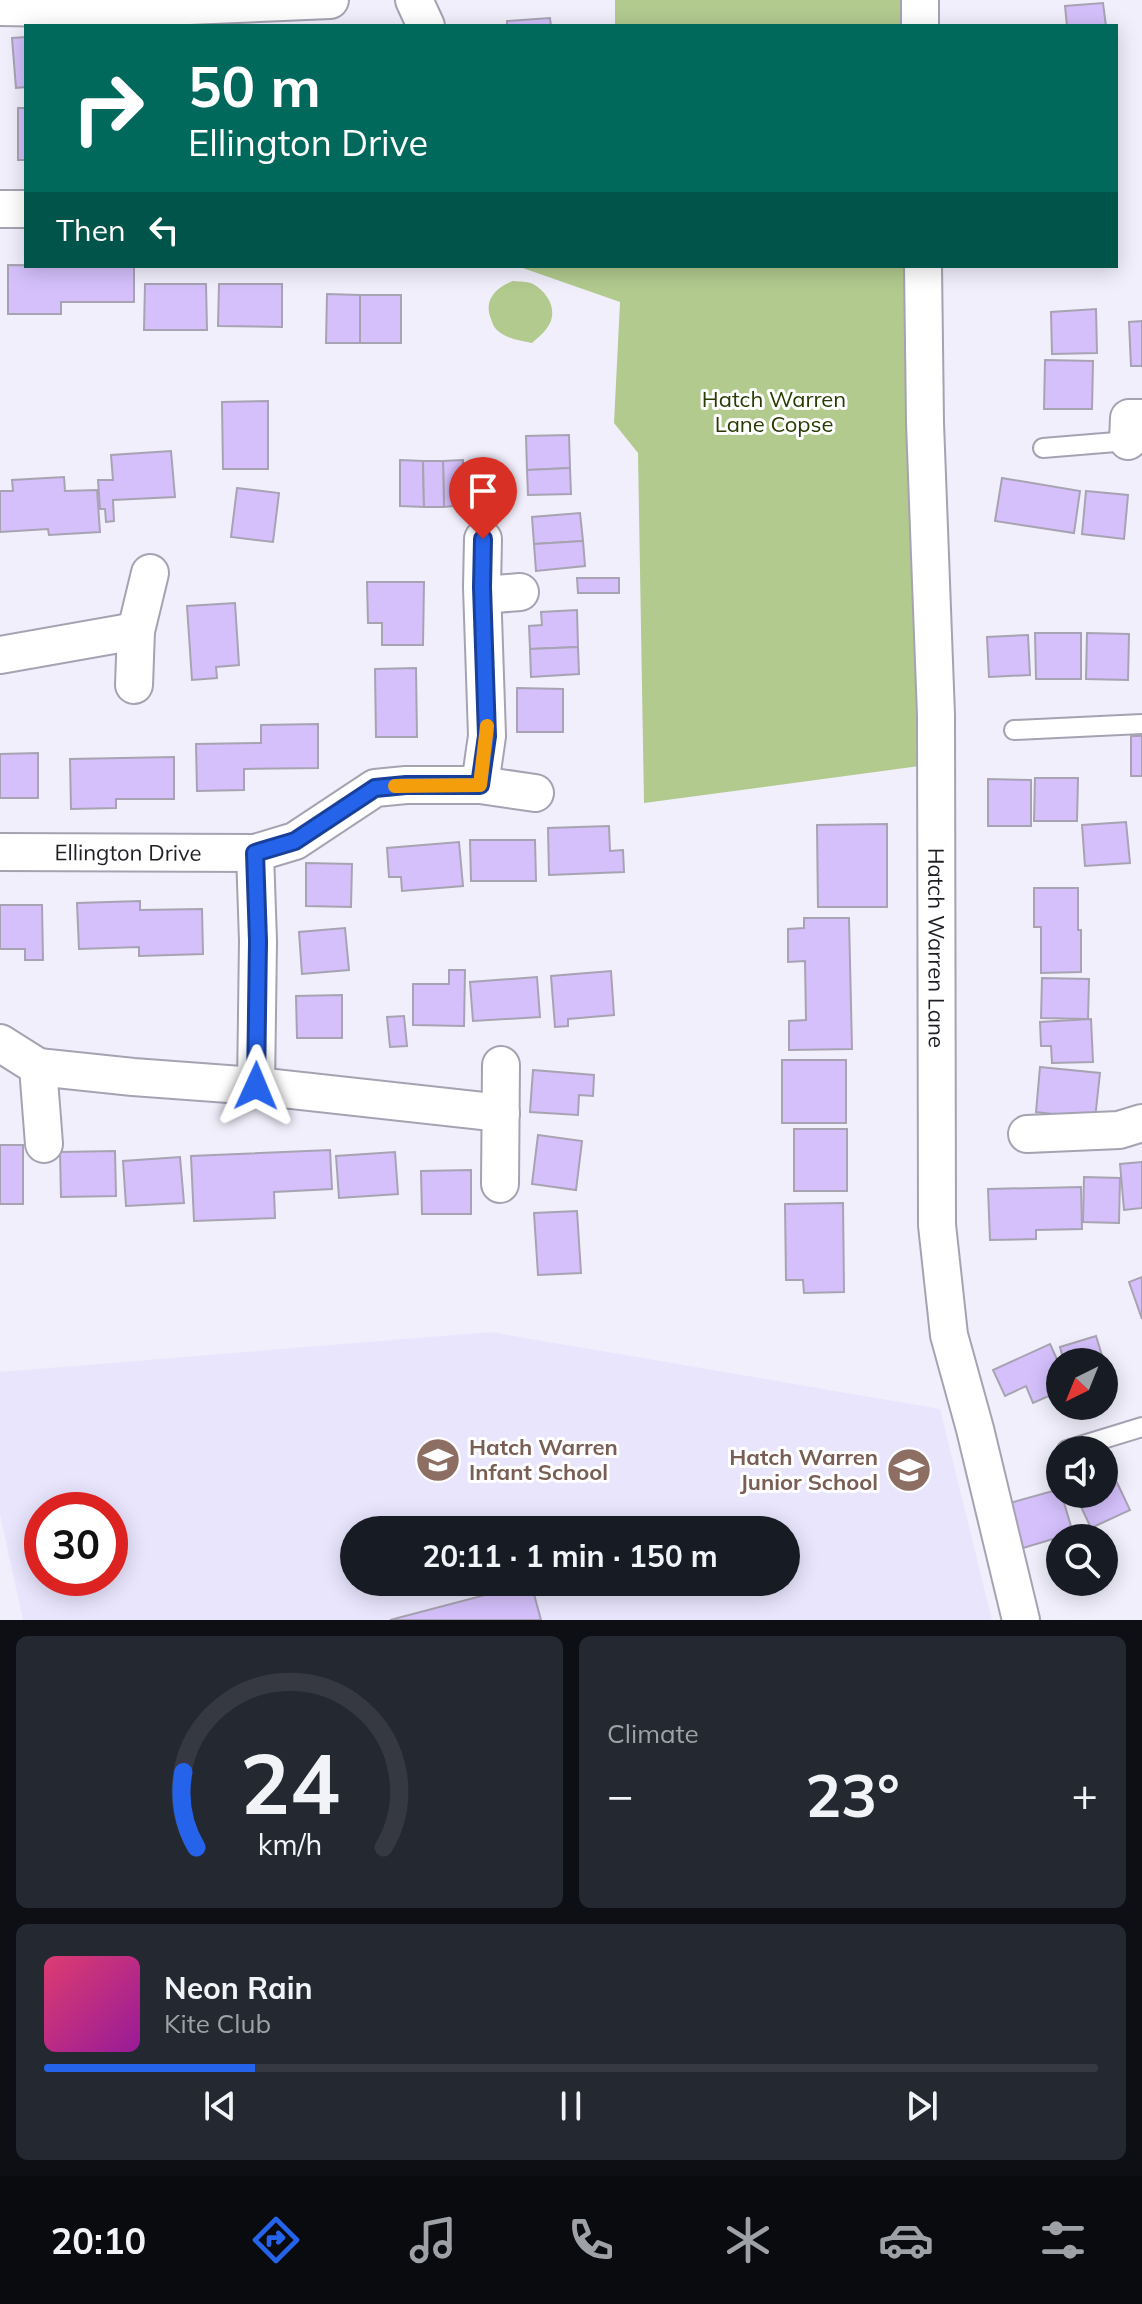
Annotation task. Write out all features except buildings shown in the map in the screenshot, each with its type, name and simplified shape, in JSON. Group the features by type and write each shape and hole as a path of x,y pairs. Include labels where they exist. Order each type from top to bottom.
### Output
{"street":[{"path":"0,7 116,18 330,0"},
{"path":"414,0 425,24"},
{"path":"920,0 920,24"},
{"path":"0,209 24,209"},
{"name":"Hatch Warren Lane","path":"923,268 925,423 936,715 937,1225 949,1335 1021,1620"},
{"path":"480,785 487,736 483,539"},
{"path":"134,685 136,631 150,573"},
{"path":"483,595 520,592"},
{"path":"0,655 136,631"},
{"name":"Ellington Drive","path":"0,852 255,853 295,841 375,788 480,785 535,793"},
{"path":"255,853 258,941 256,1086"},
{"path":"0,1043 38,1067 256,1086 501,1113"},
{"path":"500,1184 501,1065"},
{"path":"38,1067 44,1144"},
{"path":"1027,1134 1119,1130 1142,1123"}],"lane":[{"path":"1043,448 1135,430"},
{"path":"1014,730 1142,724"},
{"path":"1113,1436 1142,1427"}],"shaded area":[{"name":"Hatch Warren Infant School","path":"491,1332 940,1409 992,1620 23,1620 0,1514 0,1372"}],"green space":[{"path":"615,0 901,0 902,24 615,24"},
{"name":"Hatch Warren Lane Copse","path":"523,268 910,268 927,765 644,803 638,453 614,423 620,302"},
{"path":"513,281 533,284 544,292 552,309 550,322 532,343 505,335 496,329 491,319 490,300 501,287"}],"slow traffic":[{"path":"395,786 480,785 487,726"}],"place":[{"name":"Hatch Warren Infant School","path":"438,1460"},
{"name":"Hatch Warren Junior School","path":"909,1470"}],"route":[{"path":"256,1086 258,941 255,853 295,841 375,788 480,785 487,736 483,539"}]}
